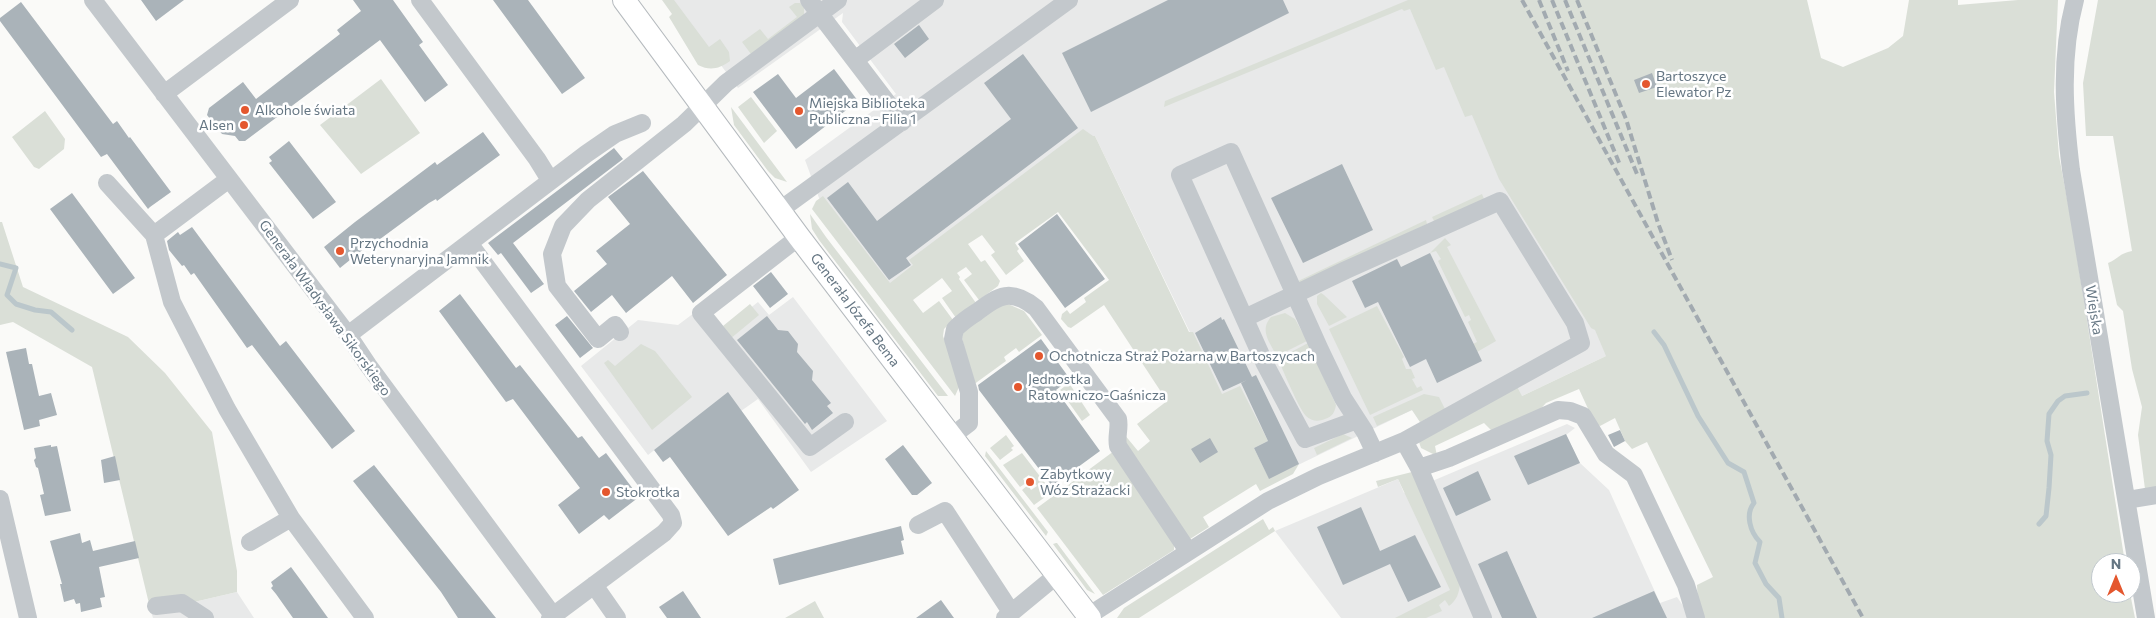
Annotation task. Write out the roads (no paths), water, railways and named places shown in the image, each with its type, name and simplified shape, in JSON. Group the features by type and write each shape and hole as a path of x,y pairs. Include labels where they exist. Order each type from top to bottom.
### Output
{"main road":[{"name":"Generała Józefa Bema","path":"624,0 799,237 1089,617"}],"street":[{"name":"Generała Władysława Sikorskiego","path":"93,0 348,335 368,366 553,617"},
{"path":"164,94 290,0"},
{"path":"420,0 537,159 550,180"},
{"path":"620,332 615,325 598,339 557,286 552,254 563,226 588,200 644,158 726,83 814,7 838,0"},
{"path":"855,60 935,0"},
{"path":"780,210 1068,0"},
{"name":"Wiejska","path":"2075,0 2064,55 2065,118 2072,180 2146,618"},
{"path":"814,7 902,122"},
{"path":"348,335 550,180 615,134 642,123"},
{"path":"1357,420 1305,439 1265,364 1180,175 1231,152 1294,296 1343,398 1357,420 1375,453"},
{"path":"154,235 229,179"},
{"path":"107,183 154,235 172,302 227,409 291,518 365,618"},
{"path":"1089,617 1188,551 1268,501 1318,476 1404,440 1582,342 1575,322 1500,201 1346,270 1245,318"},
{"path":"799,237 701,313 810,447 845,422"},
{"path":"469,242 671,515 672,524 664,533 553,617"},
{"path":"952,436 968,422 969,400 969,392 953,339 955,329 997,298 1009,295 1023,299 1036,308 1118,419 1120,426 1117,438 1118,446 1188,551"},
{"path":"1419,468 1449,458 1558,410 1570,411 1583,416 1606,454 1634,475 1686,585 1696,618"},
{"path":"1404,440 1419,468 1483,618"},
{"path":"2127,500 2156,495"},
{"path":"0,499 28,618"},
{"path":"918,525 945,511 1008,615 1058,575"},
{"path":"250,542 291,518"},
{"path":"594,585 617,618"},
{"path":"156,606 182,603 205,618"}],"waterway":[{"path":"0,264 16,268 7,295 16,304 35,310 51,312 72,330"},
{"path":"1654,332 1664,345 1698,416 1728,463 1744,472 1754,503 1751,507 1749,518 1751,528 1760,542 1755,563 1766,584 1779,598 1782,618"},
{"path":"2039,524 2046,516 2049,488 2051,455 2047,441 2049,414 2058,401 2065,396 2087,393"}],"railway":[{"path":"1522,0 1863,618"},
{"path":"1539,0 1568,71"},
{"path":"1552,0 1620,165"},
{"path":"1565,0 1637,174"},
{"path":"1577,0 1626,119 1658,223 1672,260"}],"place":[{"name":"Bartoszyce Elewator Pz","path":"1646,84"},
{"name":"Alkohole świata","path":"245,110"},
{"name":"Miejska Biblioteka Publiczna - Filia 1","path":"799,111"},
{"name":"Alsen","path":"244,125"},
{"name":"Przychodnia Weterynaryjna Jamnik","path":"340,251"},
{"name":"Ochotnicza Straż Pożarna w Bartoszycach","path":"1039,356"},
{"name":"Jednostka Ratowniczo-Gaśnicza","path":"1018,387"},
{"name":"Zabytkowy Wóz Strażacki","path":"1030,482"},
{"name":"Stokrotka","path":"606,492"}]}
